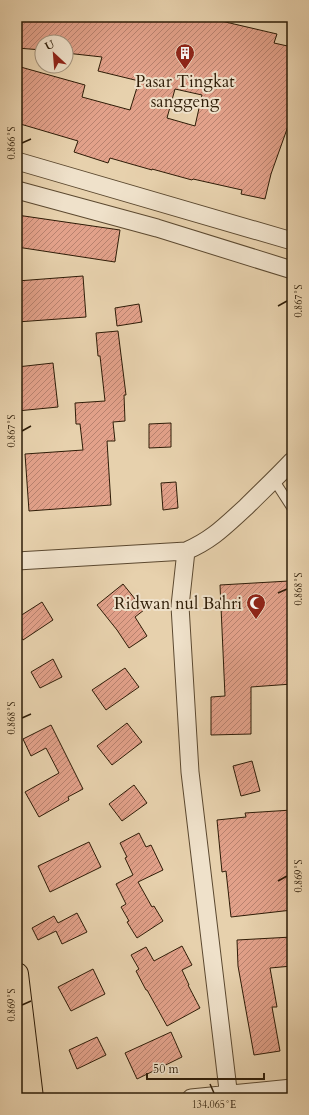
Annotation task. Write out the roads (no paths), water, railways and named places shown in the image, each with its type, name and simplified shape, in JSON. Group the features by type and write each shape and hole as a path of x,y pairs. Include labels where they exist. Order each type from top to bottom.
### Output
{"highway":[{"path":"17,974 32,1098"}],"street":[{"path":"17,161 286,239 274,264"},
{"path":"17,190 157,228 292,270"},
{"path":"157,228 162,204"},
{"path":"17,561 186,551 202,544 217,534 292,461"},
{"path":"186,551 180,606 190,772 229,1096"},
{"path":"191,1098 229,1096 292,1088"}],"lane":[{"path":"274,480 292,508"}],"place":[{"name":"Pasar Tingkat sanggeng","path":"185,70"},
{"name":"Ridwan nul Bahri","path":"256,620"}]}
